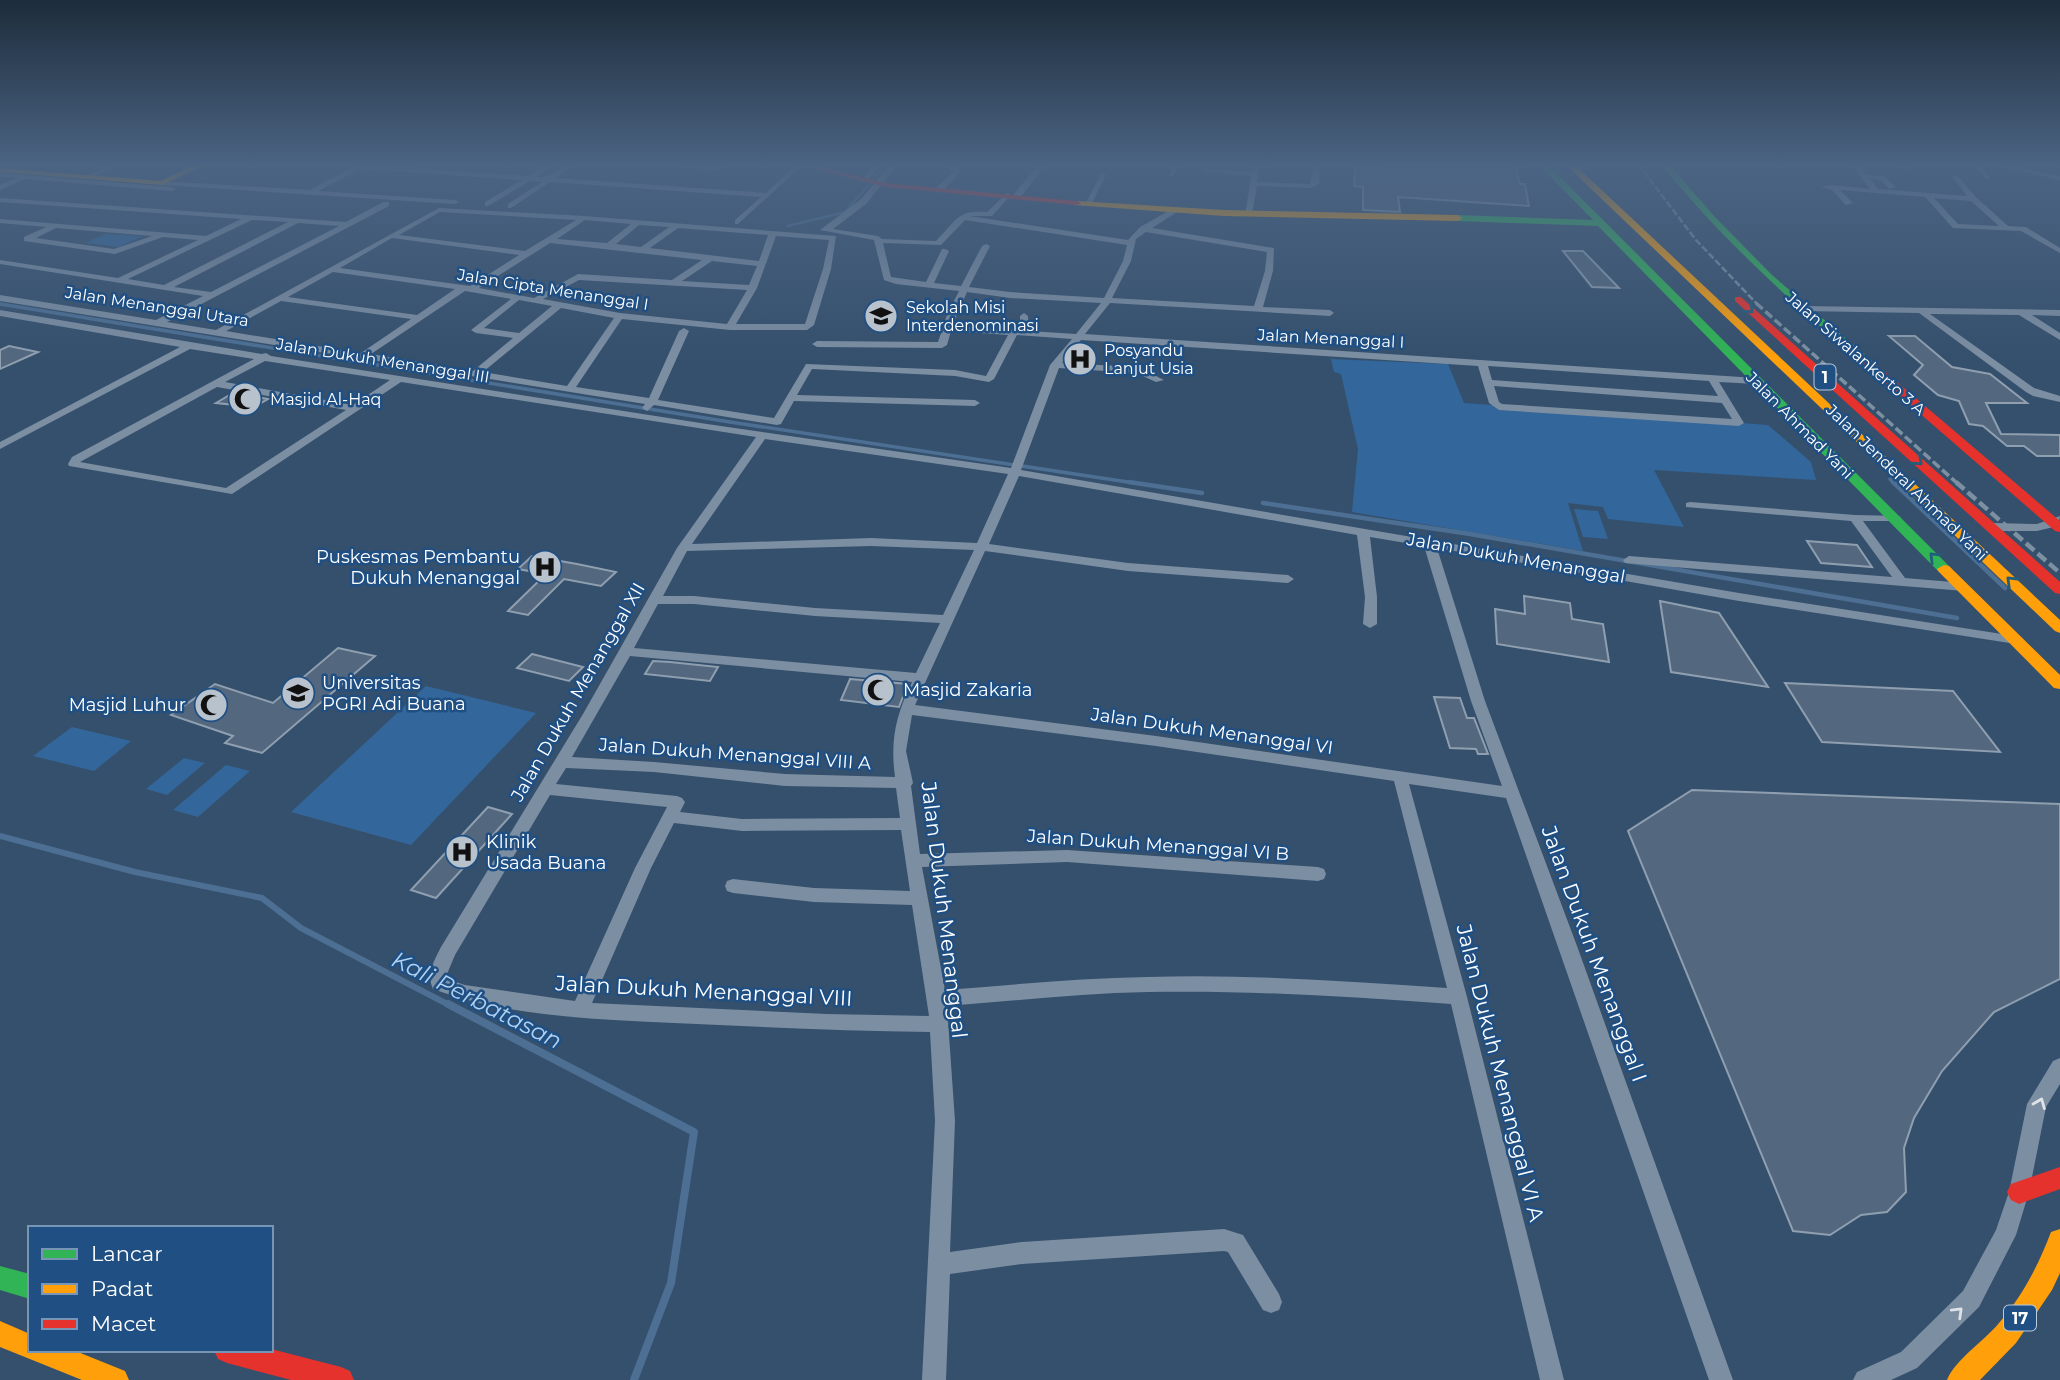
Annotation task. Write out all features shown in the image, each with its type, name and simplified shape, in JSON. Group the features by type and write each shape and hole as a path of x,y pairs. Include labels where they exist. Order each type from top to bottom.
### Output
{"main road":[{"name":"Jalan Ahmad Yani","path":"1604,228 2060,684"},
{"name":"Jalan Jenderal Ahmad Yani","path":"1638,228 2060,628"},
{"path":"1661,228 1688,253"},
{"name":"Jalan Siwalankerto 3 A","path":"1722,228 1804,310 2058,524"},
{"name":"Jalan Jenderal Ahmad Yani","path":"1726,288 2060,590"},
{"path":"1668,293 1682,299 1732,346 1798,379"},
{"path":"2017,640 2051,652"},
{"path":"2019,1192 2060,1178"},
{"name":"17","path":"1960,1380 1991,1355 2031,1305 2060,1241"},
{"path":"0,1278 28,1286"},
{"path":"0,1334 28,1346"},
{"path":"43,1352 116,1380"},
{"path":"236,1352 341,1380"}],"street":[{"path":"50,228 27,239 115,252 163,234"},
{"path":"98,228 207,238"},
{"path":"120,280 228,228"},
{"path":"167,287 282,228"},
{"path":"134,336 339,228"},
{"path":"218,332 405,228"},
{"path":"344,367 566,228"},
{"path":"609,246 630,228"},
{"path":"644,249 672,228"},
{"path":"718,228 773,233 830,233 835,228"},
{"path":"792,228 873,236 880,241 938,243 951,228"},
{"path":"1036,228 1130,243"},
{"path":"2014,228 2025,229 2060,251"},
{"path":"1019,464 1055,365 1107,301 1127,261 1130,243 1143,229 1271,250 1269,271 1258,310"},
{"path":"730,327 753,288 773,233"},
{"name":"Jalan Cipta Menanggal I","path":"331,269 560,304 620,316 730,327 808,327 827,269 830,233"},
{"path":"391,236 527,254"},
{"path":"2042,240 2048,236 2060,236"},
{"path":"548,240 760,264"},
{"path":"880,241 887,278 929,285 1107,301 1330,313"},
{"path":"817,344 943,345 946,328 986,246"},
{"path":"929,285 945,251"},
{"path":"674,283 710,258"},
{"path":"0,262 212,295"},
{"path":"534,301 575,277 753,288"},
{"name":"Jalan Menanggal Utara","path":"0,298 739,418 777,422 792,398"},
{"path":"280,298 420,318"},
{"path":"516,298 476,330 521,336"},
{"path":"475,374 560,304"},
{"path":"1804,310 2060,313"},
{"path":"1920,311 2030,390 2060,399"},
{"path":"2021,312 2060,337"},
{"name":"Jalan Dukuh Menanggal III","path":"0,313 189,346 344,367 399,379 762,436"},
{"path":"570,389 620,316"},
{"path":"989,379 955,373 811,365 792,398 978,400 1019,334 1024,316"},
{"name":"Jalan Menanggal I","path":"946,328 1756,381"},
{"path":"640,416 651,403 684,331"},
{"path":"0,446 189,346"},
{"path":"267,356 76,459 73,464 228,492 399,379"},
{"path":"1482,363 1494,403 1499,407 1739,423 1713,379"},
{"path":"1055,365 1138,370 1158,380"},
{"path":"1595,370 1617,415"},
{"path":"1488,383 1726,400"},
{"path":"218,384 353,408"},
{"path":"729,430 739,418"},
{"name":"Jalan Dukuh Menanggal","path":"762,436 1019,464 1363,532 1739,597 2017,640"},
{"name":"Jalan Dukuh Menanggal XII","path":"438,974 447,952 562,762 683,548 762,436"},
{"name":"Jalan Dukuh Menanggal","path":"934,1380 944,1121 937,999 913,861 899,751 906,709 916,677 948,619 1019,464"},
{"path":"1690,505 1855,518 1895,518"},
{"path":"1855,518 1902,583"},
{"path":"1992,527 2058,524"},
{"path":"1363,532 1371,597 1370,624"},
{"path":"683,548 871,542 981,547 1128,567 1288,579"},
{"name":"Jalan Dukuh Menanggal I","path":"1429,542 1478,701 1721,1380"},
{"path":"1629,560 1964,587"},
{"path":"654,600 694,600 815,612 948,619"},
{"path":"624,651 916,677"},
{"name":"Jalan Dukuh Menanggal VI","path":"906,709 1156,741 1511,793"},
{"name":"Jalan Dukuh Menanggal VIII A","path":"562,762 654,766 785,780 905,783"},
{"name":"Jalan Dukuh Menanggal VI A","path":"1400,777 1458,997 1552,1380"},
{"path":"545,789 677,802 643,868 580,1010"},
{"path":"670,817 752,825 909,824"},
{"name":"Jalan Dukuh Menanggal VI B","path":"913,861 1067,856 1318,874"},
{"path":"733,886 834,896 920,898"},
{"name":"Jalan Dukuh Menanggal VIII","path":"438,974 439,984 465,993 580,1010 827,1022 938,1024"},
{"path":"937,999 1102,986 1208,985 1303,986 1458,997"},
{"path":"1865,1380 1909,1360 1971,1299 2005,1235 2019,1192 2037,1104 2060,1067"},
{"path":"940,1264 1022,1253 1224,1240 1235,1243 1271,1302"}],"shaded area":[{"path":"105,234 143,236 119,247 85,243"},
{"path":"1331,359 1448,364 1464,403 1768,425 1811,462 1816,480 1654,470 1684,527 1608,519 1603,507 1568,503 1583,551 1352,512 1358,449 1341,374 1334,372"},
{"path":"1574,509 1598,511 1608,539 1583,537"},
{"path":"426,686 536,713 411,845 291,812"},
{"path":"72,727 131,741 94,771 33,756"},
{"path":"184,758 205,763 167,795 146,789"},
{"path":"226,765 250,771 198,817 173,810"}],"building":[{"path":"1563,251 1583,251 1619,288 1592,287"},
{"path":"1889,336 1915,336 1952,367 1990,374 2027,403 1986,403 2001,434 2060,435 2060,456 2037,456 2024,446 2007,446 1983,426 1969,424 1959,401 1938,395 1914,375 1923,365"},
{"path":"9,346 38,352 0,369 0,350"},
{"path":"1078,348 1091,349 1089,361 1069,360"},
{"name":"Masjid Al-Haq","path":"233,393 268,399 254,407 216,403"},
{"path":"1807,541 1857,545 1872,567 1821,563"},
{"path":"532,556 616,572 601,586 564,579 528,615 508,611 546,574 518,569"},
{"path":"1524,596 1570,603 1572,619 1603,624 1609,662 1497,644 1495,609 1525,614"},
{"path":"1660,601 1719,613 1768,687 1671,672"},
{"path":"338,648 375,656 262,753 225,743 233,736 171,715 215,684 273,703"},
{"path":"532,654 583,667 569,681 517,668"},
{"path":"653,661 718,667 710,681 645,674"},
{"name":"Masjid Zakaria","path":"850,679 908,684 899,707 841,700"},
{"path":"1785,683 1953,691 2000,752 1822,742"},
{"path":"1434,697 1460,698 1467,718 1474,718 1488,754 1478,754 1476,749 1450,748"},
{"path":"1692,790 2060,804 2060,979 1994,1012 1942,1071 1914,1118 1904,1148 1906,1192 1887,1212 1861,1215 1830,1235 1793,1231 1628,831"},
{"name":"Klinik Usada Buana","path":"488,807 512,814 436,898 411,890"}],"waterway":[{"path":"5,305 0,304 730,422 1141,484"},
{"path":"1890,479 1893,482"},
{"path":"1129,482 1202,493"},
{"path":"1893,482 2005,588"},
{"path":"1263,503 1470,534 1957,618"},
{"name":"Kali Perbatasan","path":"0,836 135,872 262,898 301,928 451,1006"},
{"name":"Kali Perbatasan","path":"448,1004 694,1132 671,1283 634,1380"}],"railway":[{"path":"1687,228 1757,304"},
{"path":"1757,304 1958,484"},
{"path":"1956,482 2060,573"}],"traffic: fast":[{"path":"1606,228 1944,569"},
{"path":"1721,228 1769,277 1867,362"},
{"path":"0,1278 28,1286"}],"traffic: slow":[{"path":"1637,228 2060,628"},
{"path":"1944,569 2060,684"},
{"path":"1960,1380 1992,1350 2020,1318 2043,1282 2060,1241"},
{"path":"0,1334 28,1346"},
{"path":"43,1352 116,1380"}],"traffic: jam":[{"path":"1738,299 2060,590"},
{"path":"1867,362 2060,528"},
{"path":"2019,1192 2060,1178"},
{"path":"235,1352 341,1380"}],"place":[{"name":"Sekolah Misi Interdenominasi","path":"881,316"},
{"name":"Posyandu Lanjut Usia","path":"1080,359"},
{"name":"Masjid Al-Haq","path":"245,399"},
{"name":"Puskesmas Pembantu Dukuh Menanggal","path":"545,567"},
{"name":"Masjid Zakaria","path":"878,690"},
{"name":"Universitas PGRI Adi Buana","path":"298,693"},
{"name":"Masjid Luhur","path":"211,705"},
{"name":"Klinik Usada Buana","path":"462,852"}]}
